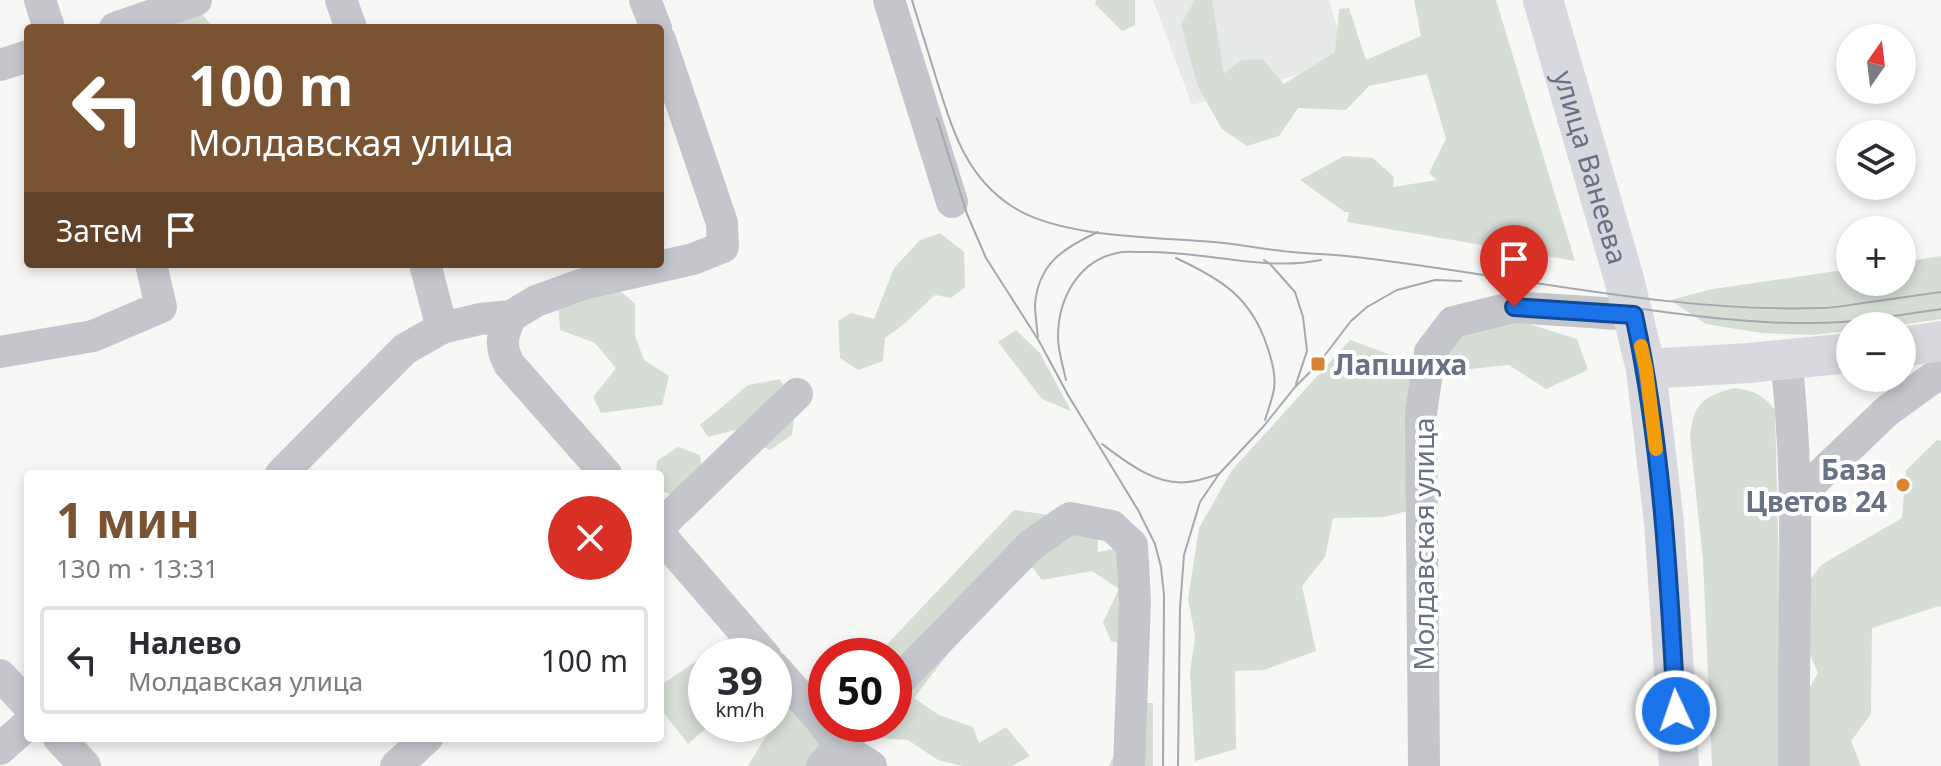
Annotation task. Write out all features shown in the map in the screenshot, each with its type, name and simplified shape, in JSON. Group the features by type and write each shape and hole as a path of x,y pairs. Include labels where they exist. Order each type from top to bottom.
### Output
{"main road":[{"name":"улица Ванеева","path":"1543,0 1634,315 1646,369 1664,523 1679,766"},
{"path":"1916,345 1941,341"},
{"path":"1646,369 1836,355"}],"street":[{"path":"40,0 48,24"},
{"path":"127,24 196,0"},
{"path":"341,0 350,24"},
{"path":"645,0 654,24"},
{"path":"889,0 952,202"},
{"path":"664,52 722,223 723,247 693,259 664,266"},
{"path":"0,65 24,57"},
{"path":"0,352 93,336 161,307 152,268"},
{"path":"426,268 442,328"},
{"path":"285,470 405,349 442,328 511,316 536,301 583,284 653,268"},
{"name":"Молдавская улица","path":"1424,766 1421,413 1430,352 1453,322 1514,307 1634,315"},
{"path":"511,316 503,334 502,350 509,364 602,470"},
{"path":"1786,360 1795,499 1794,766"},
{"path":"1795,499 1887,411 1941,372"},
{"path":"664,522 797,394"},
{"path":"912,667 1031,545 1070,518 1112,526 1132,545 1135,601 1129,766"},
{"path":"664,540 749,638"},
{"path":"0,675 24,701"},
{"path":"792,687 841,746 871,766"},
{"path":"0,749 24,728"},
{"path":"63,742 85,766"},
{"path":"396,766 423,742"}],"shaded area":[{"path":"1096,0 1135,0 1135,25 1122,31 1095,4"},
{"path":"1153,0 1329,0 1347,61 1192,105"},
{"path":"1195,0 1212,0 1224,74 1241,60 1262,59 1284,84 1335,52 1339,9 1349,8 1366,60 1421,36 1414,0 1496,0 1575,261 1347,222 1349,212 1300,180 1344,156 1373,158 1394,177 1393,187 1437,180 1429,173 1446,139 1427,74 1369,86 1346,110 1298,108 1279,136 1247,146 1222,129 1198,87 1181,24"},
{"path":"201,13 211,24 165,24"},
{"path":"940,233 964,252 965,287 951,298 935,295 885,338 883,361 858,370 840,358 838,321 851,313 874,319 894,268 920,240"},
{"path":"1941,256 1941,319 1916,323 1916,312 1836,312 1836,332 1761,333 1706,324 1670,300 1713,289 1836,271 1836,296 1916,296 1916,260"},
{"path":"602,275 635,304 635,336 644,360 669,376 662,405 601,413 593,397 616,368 595,343 560,330 558,302"},
{"path":"1506,317 1577,339 1588,370 1546,389 1509,365 1430,373 1455,332"},
{"path":"1016,330 1040,353 1071,411 1042,399 998,342"},
{"path":"1350,340 1413,363 1411,510 1385,517 1333,518 1325,557 1302,586 1316,651 1264,670 1235,671 1236,749 1195,761 1190,672 1195,636 1188,599 1199,528 1232,470"},
{"path":"780,379 795,409 792,435 770,450 735,430 708,437 700,425 748,385"},
{"path":"1734,388 1758,394 1775,410 1784,766 1712,766 1703,560 1690,437 1694,417 1702,403 1714,394"},
{"path":"1937,440 1941,441 1941,607 1872,628 1871,714 1851,741 1861,766 1790,766 1790,721 1818,673 1805,643 1802,591 1821,565 1902,518 1906,470"},
{"path":"678,447 700,455 702,478 682,499 664,492 664,470 656,470 657,461"},
{"path":"1014,510 1049,515 963,626 951,650 914,698 939,715 973,727 979,743 1006,727 1030,756 1012,766 962,766 938,760 911,742 912,638 893,638"},
{"path":"1098,519 1098,552 1135,545 1128,646 1111,641 1103,622 1119,589 1092,571 1042,580 1027,561"},
{"path":"688,667 688,744 664,713 664,683"},
{"path":"792,698 808,717 808,742 822,742 820,766 748,766 763,742 792,742"},
{"path":"1138,703 1153,703 1153,766 1109,766"}],"tram line":[{"path":"912,0 949,118 963,152 997,195 1013,207 1056,225 1110,234 1405,263 1583,290 1702,304 1826,308 1941,292"},
{"path":"937,118 967,214 986,258 1039,341 1155,544 1164,595 1163,766"},
{"path":"1038,337 1035,305 1037,291 1047,268 1063,251 1098,232"},
{"path":"1066,380 1058,342 1062,309 1066,296 1081,273 1103,257 1117,253 1164,252 1277,264 1321,260"},
{"path":"1176,258 1207,274 1232,292 1243,302 1260,329 1274,378 1265,420"},
{"path":"1264,260 1295,292 1303,317 1307,351 1296,384"},
{"path":"1178,766 1180,608 1184,555 1200,502 1219,474 1318,364 1351,321 1367,307 1397,290 1435,280 1461,281"},
{"path":"1643,309 1792,323 1861,320 1941,309"},
{"path":"1102,444 1142,471 1164,480 1188,482 1219,474"}],"slow traffic":[{"path":"1641,346 1656,449"}],"place":[{"name":"Лапшиха","path":"1318,364"},
{"name":"База Цветов 24","path":"1903,485"}],"route":[{"path":"1514,307 1634,315 1646,369 1664,523 1676,711"}]}
